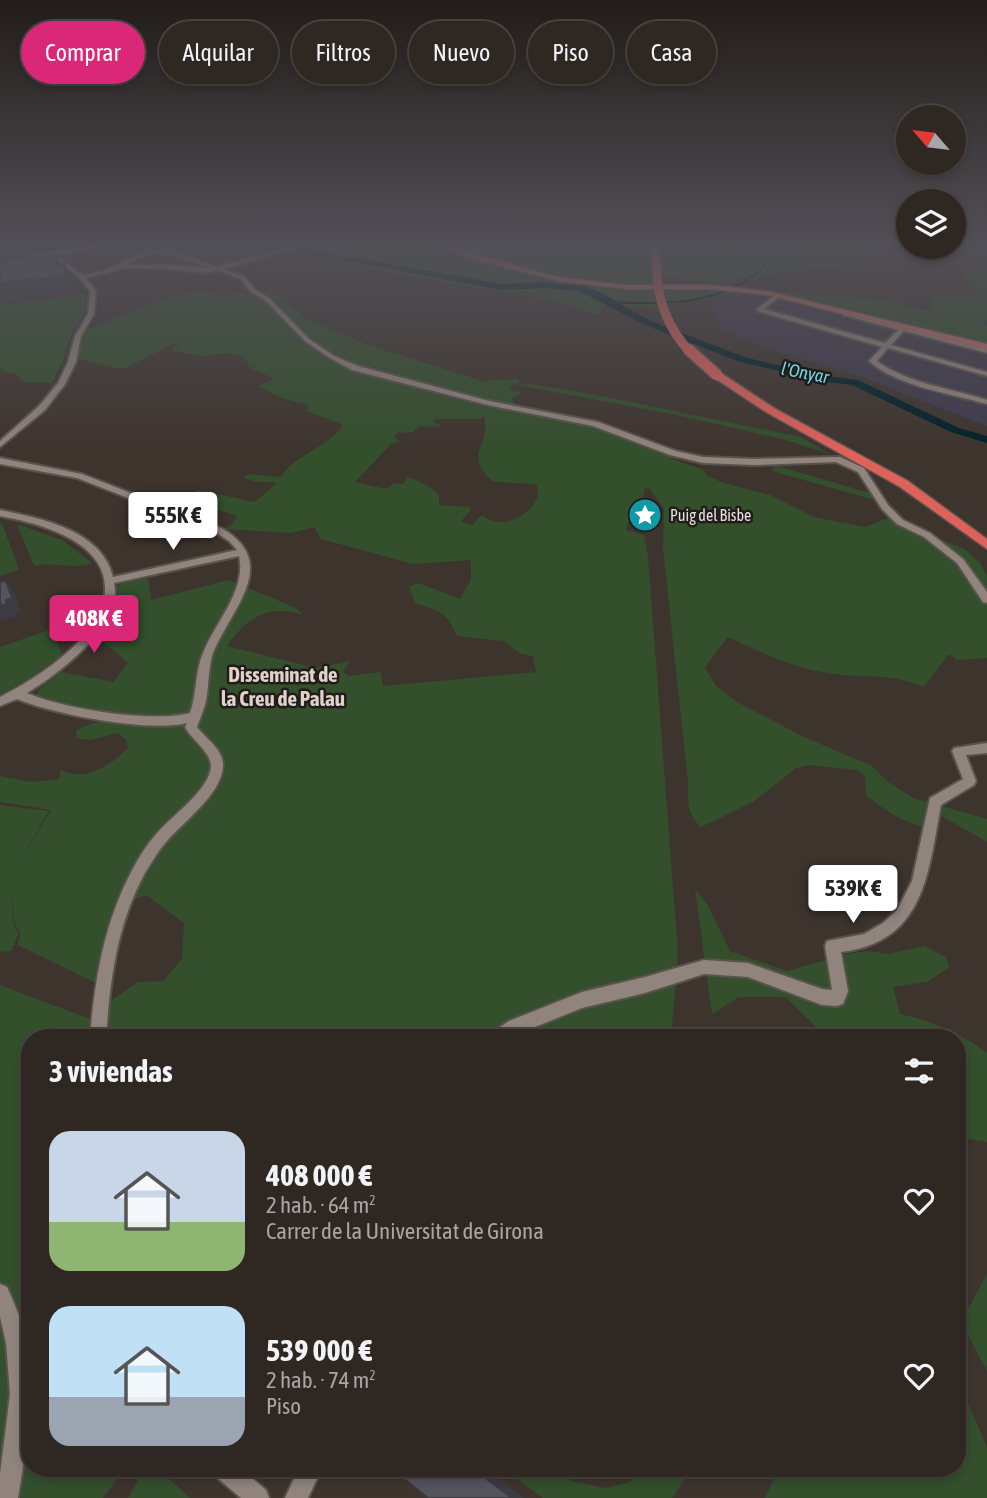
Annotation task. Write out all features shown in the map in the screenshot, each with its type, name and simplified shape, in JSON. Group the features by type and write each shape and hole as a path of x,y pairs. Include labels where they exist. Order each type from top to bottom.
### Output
{"highway":[{"path":"664,313 670,327 687,349 717,375 770,410 904,484 987,545"}],"main road":[{"path":"843,313 987,349"}],"street":[{"path":"0,445 42,408 66,375 72,362 75,343 91,313"},
{"path":"281,313 307,340 355,368 488,403 595,424 686,457 754,462 832,458 847,463 864,474 893,516 927,535 960,561 987,600"},
{"path":"768,313 987,374"},
{"path":"839,313 903,328"},
{"path":"903,328 873,361 877,365 898,375 987,402"},
{"path":"0,461 58,470 104,484 218,530 230,536 243,552 247,568 245,580 207,655 200,702 191,727 195,737 214,755 218,764 214,778 162,837 130,888 117,920 102,979 99,1029"},
{"path":"0,513 40,522 80,541 99,558 110,581 105,608 85,642 52,671 0,702"},
{"path":"110,581 243,552"},
{"path":"17,694 41,704 114,717 181,721 194,716"},
{"path":"512,1029 582,1000 645,985 693,968 748,970 828,999 837,999 840,991 832,946 866,941 891,928 909,908 922,878 935,802 970,781 958,751 987,748"},
{"path":"0,1294 21,1361"},
{"path":"7,1498 21,1407"},
{"path":"234,1477 258,1498"},
{"path":"296,1498 306,1477"}],"shaded area":[{"path":"713,313 833,313 987,352 987,426 864,378 775,351 724,331"}],"green space":[{"path":"0,313 85,313 70,337 63,361 52,383 24,382 15,373 7,373 0,368"},
{"path":"128,313 300,313 307,319 369,345 482,381 516,379 521,382 512,385 509,390 522,393 512,399 514,404 529,411 580,421 640,440 673,459 704,470 706,475 721,482 770,495 814,517 865,527 893,516 927,535 965,549 981,564 987,576 987,658 957,660 949,654 923,687 892,678 813,670 770,656 728,637 705,667 716,686 737,702 804,737 872,766 888,782 913,798 987,819 987,842 933,811 930,829 896,816 866,795 865,776 857,770 809,765 796,768 753,802 701,827 690,812 688,801 663,549 664,509 650,489 645,488 643,499 648,507 638,506 631,512 626,530 644,535 648,557 678,953 672,1029 21,1029 21,1477 118,1477 103,1498 0,1498 0,985 90,1019 138,982 164,981 182,958 184,923 146,895 121,905 98,984 18,945 20,932 15,926 11,888 14,927 19,933 11,951 0,952 0,805 49,811 16,868 51,810 0,802 0,776 32,782 59,779 61,770 79,774 105,766 128,748 126,740 118,733 90,740 76,738 76,731 101,721 195,724 207,672 195,673 194,707 182,716 107,712 66,706 37,696 39,689 62,672 113,682 128,663 97,636 112,609 117,587 122,583 148,578 151,600 229,580 296,608 303,615 280,611 260,616 243,627 227,646 315,668 350,661 343,672 349,676 381,672 383,686 536,672 533,656 521,654 503,641 457,636 450,621 441,613 415,603 409,587 418,583 460,599 471,579 471,560 413,564 321,539 314,527 291,533 225,529 237,516 181,497 199,490 255,502 277,483 252,481 243,477 250,474 281,477 293,464 329,440 343,425 304,410 308,409 308,405 282,398 258,386 275,379 250,368 244,357 228,353 202,356 174,351 172,348 180,345 171,343 126,368 114,368 77,358 83,336 89,329","holes":["484,416 484,436 478,456 479,463 493,482 536,484 538,491 534,504 523,515 509,521 496,522 482,515 472,525 461,521 470,511 470,507 439,505 439,495 436,492 408,477 403,484 394,483 386,489 355,482 391,444 399,441 394,436 397,433 413,432 419,426 441,425 433,422 434,419 479,419"]},
{"path":"856,313 987,313 983,324 987,325 987,347"},
{"path":"524,383 592,394 801,437 830,454 786,440 677,415 517,385"},
{"path":"774,465 877,495 881,502 772,471"},
{"path":"0,523 19,570 0,576"},
{"path":"17,524 62,540 92,563 78,566 34,566"},
{"path":"52,629 62,655 0,695 0,647"},
{"path":"695,889 707,904 730,951 787,971 847,954 869,951 888,954 924,946 946,957 949,967 927,982 893,987 900,1014 946,1029 819,1029 785,997 739,997 712,1014"},
{"path":"966,1039 987,1053 987,1142 966,1138"},
{"path":"987,1274 987,1371 966,1331 966,1313"},
{"path":"966,1399 987,1447 987,1498 765,1498 775,1477 966,1477"},
{"path":"140,1477 167,1477 190,1498 128,1498"},
{"path":"514,1477 566,1477 572,1481 605,1488 627,1483 637,1477 686,1477 672,1498 543,1498"}],"building":[{"path":"6,581 12,598 6,600 7,604 0,606 0,582"},
{"path":"402,1477 484,1477 512,1498 428,1498"}],"waterway":[{"name":"l'Onyar","path":"630,313 648,323 744,360 826,379 854,382 955,430 987,440"}],"place":[{"name":"Puig del Bisbe","path":"645,515"}],"district":[{"name":"Disseminat de la Creu de Palau","path":"283,687"}]}
